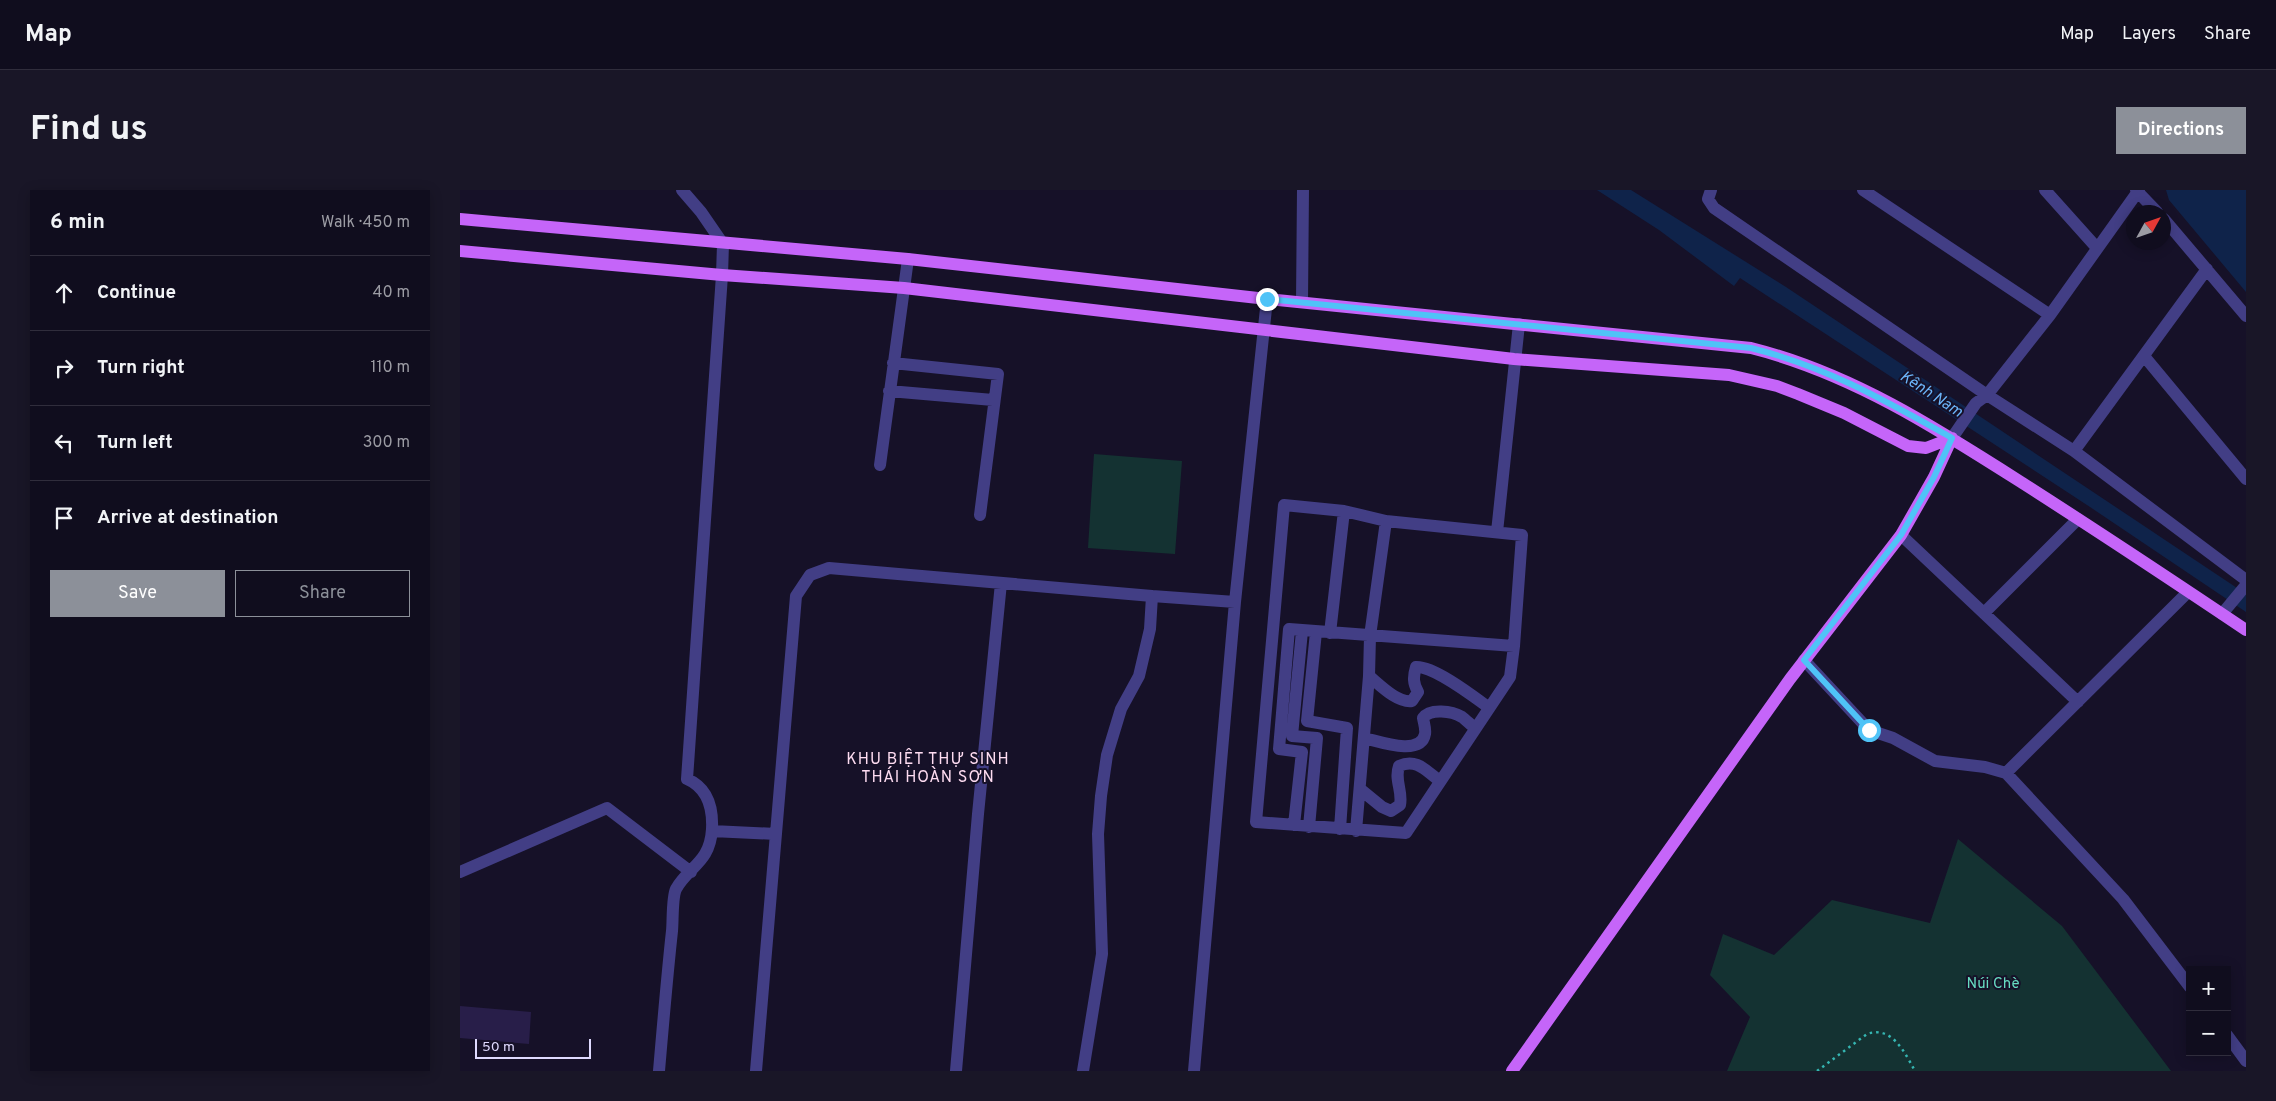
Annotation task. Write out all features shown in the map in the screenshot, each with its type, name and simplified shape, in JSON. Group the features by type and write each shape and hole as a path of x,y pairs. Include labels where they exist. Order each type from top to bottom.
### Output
{"main road":[{"path":"460,219 723,244 908,259 1267,299 1751,348 1778,354 1809,364 1844,379 1952,438 2246,630"},
{"path":"460,251 722,275 904,288 1514,359 1729,375 1777,386 1798,394 1844,413 1908,446 1926,448 1952,438"},
{"path":"1512,1071 1804,660 1901,535 1934,477 1952,438"}],"street":[{"path":"659,1071 675,890 704,856 711,841 712,831 712,808 704,790 696,783 687,779 723,244 701,212 682,190"},
{"path":"1302,302 1303,190"},
{"path":"1712,190 1708,199 1714,208 2074,451 2245,584 2222,614"},
{"path":"2045,190 2097,248"},
{"path":"1866,191 2050,315"},
{"path":"1952,438 1976,403 1987,394 2050,315 2138,191 2151,205"},
{"path":"2171,227 2246,316"},
{"path":"880,465 908,259"},
{"path":"2074,451 2207,270"},
{"path":"1194,1071 1236,602 1267,299"},
{"path":"1497,532 1519,324"},
{"path":"2144,356 2246,480"},
{"path":"893,363 998,374 993,400 980,515"},
{"path":"889,391 993,400"},
{"path":"1284,505 1344,511 1386,521 1522,535 1510,677 1488,707 1406,833 1356,831 1256,822 1284,505"},
{"path":"1330,633 1344,511"},
{"path":"1984,613 2078,519"},
{"path":"1356,831 1369,676 1370,636 1386,521"},
{"path":"1901,535 2078,702"},
{"path":"756,1071 796,596 810,575 829,568 1236,602"},
{"path":"956,1071 978,814 1001,583"},
{"path":"2006,773 2188,592"},
{"path":"1083,1071 1102,954 1098,834 1101,796 1107,755 1118,718 1139,676 1150,628 1152,596"},
{"path":"1294,825 1302,752 1279,749 1289,630 1514,646"},
{"path":"1302,630 1292,736 1316,738 1309,826"},
{"path":"1316,632 1307,722 1347,728 1340,829"},
{"path":"1804,660 1869,730 1893,738 1935,761 1985,766 2006,773 2123,899 2186,982"},
{"path":"1369,676 1406,702 1412,701 1418,692 1414,685 1413,675 1416,667 1424,667 1488,707"},
{"path":"1364,738 1391,744 1416,746 1422,742 1425,736 1423,718 1426,714 1433,711 1461,716 1475,728"},
{"path":"1360,789 1382,807 1391,811 1400,805 1402,797 1396,776 1400,766 1408,762 1417,763 1440,781"},
{"path":"460,872 607,808 691,872"},
{"path":"712,831 776,834"},
{"path":"2231,1040 2246,1061"}],"path":[{"path":"1816,1071 1867,1034 1875,1031 1891,1036 1902,1048 1915,1071"}],"green space":[{"path":"1094,454 1182,461 1175,554 1088,548"},
{"name":"Núi Chè","path":"1958,839 2062,926 2171,1071 1727,1071 1750,1017 1710,975 1723,934 1774,955 1832,900 1930,923"}],"water":[{"name":"Kênh Nam","path":"1597,190 1631,190 1786,287 2246,594 2246,612 2090,507 1740,278 1734,286 1659,230"},
{"path":"2166,190 2246,190 2246,292 2169,200"}],"building":[{"path":"460,1006 531,1012 529,1044 460,1038"}],"district":[{"name":"KHU BIỆT THỰ SINH THÁI HOÀN SƠN","path":"928,767"}],"route":[{"path":"1267,299 1751,348 1809,364 1844,379 1952,438 1934,477 1901,535 1804,660 1869,730"}]}
